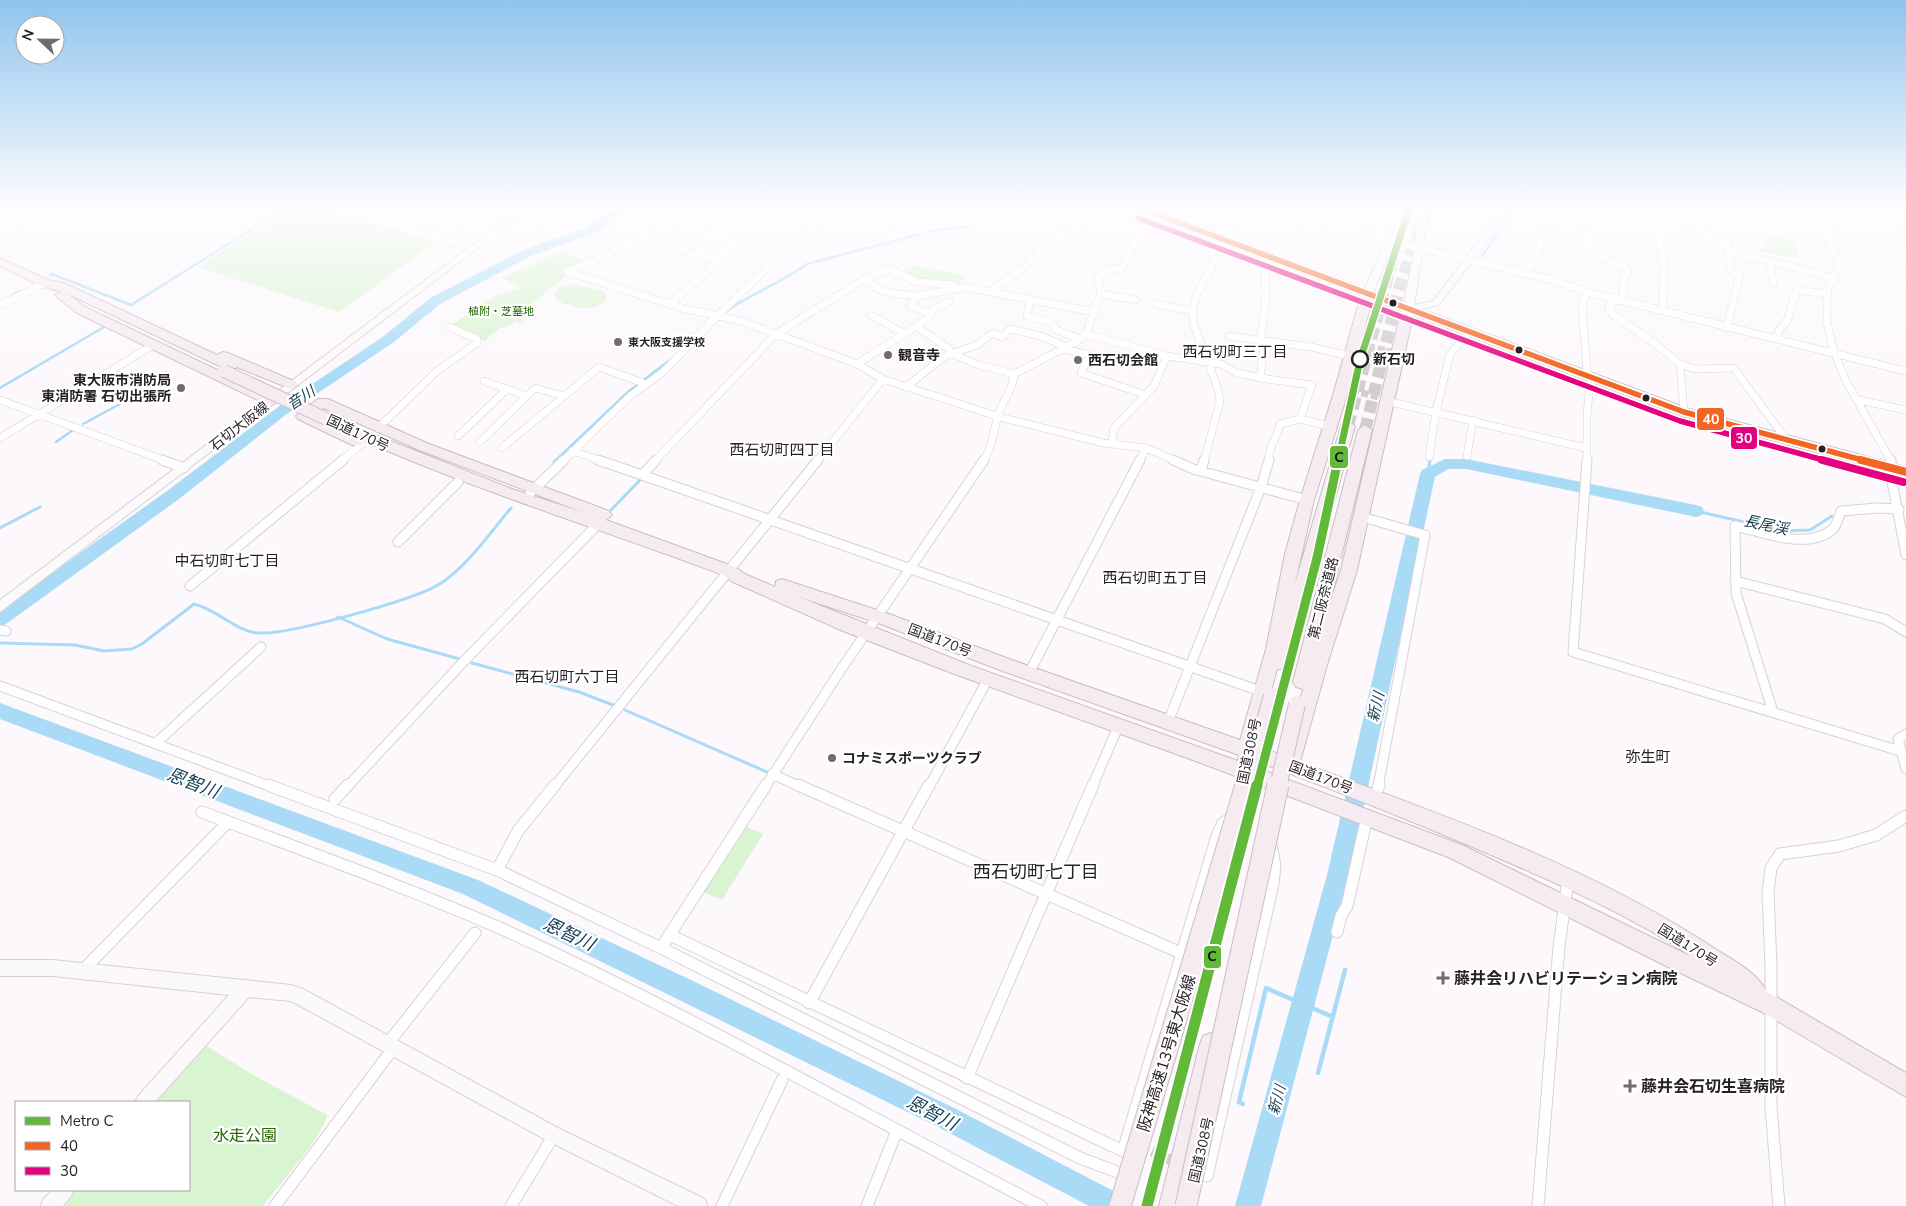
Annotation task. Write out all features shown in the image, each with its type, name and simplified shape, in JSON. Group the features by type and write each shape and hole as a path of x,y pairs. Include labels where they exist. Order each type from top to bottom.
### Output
{"highway":[{"name":"国道170号","path":"7,265 46,283 60,286 435,466 596,526 632,535 729,571 739,578 867,632 1118,727 1249,760 1286,772 1364,790 1568,879 1627,908 1735,974 1770,1004"},
{"path":"1294,265 1684,412 1900,470"},
{"name":"国道170号","path":"46,283 52,291 228,368"},
{"name":"国道308号","path":"1120,1206 1249,760 1250,735 1274,649 1293,554 1329,426 1342,392 1368,293"},
{"path":"76,294 105,302 291,385"},
{"path":"61,295 81,310 271,401"},
{"name":"国道308号","path":"1185,1204 1271,843 1286,772 1349,570 1387,401 1394,352 1408,309"},
{"path":"596,526 458,482 362,444 303,416 324,402 378,428 532,491 606,516 625,527 632,535"},
{"name":"国道170号","path":"352,426 532,491 563,505 596,526"},
{"name":"第二阪奈道路","path":"1249,760 1348,426 1318,496 1274,649"},
{"name":"第二阪奈道路","path":"1286,772 1346,503 1365,430 1355,506 1318,665"},
{"name":"国道170号","path":"729,571 744,572 878,616 1029,673 1168,722 1249,760"},
{"name":"阪神高速13号東大阪線","path":"1120,1206 1249,760"},
{"path":"1185,1204 1270,799 1286,772"},
{"name":"国道170号","path":"1286,772 1357,813 1455,851 1673,959 1770,1004 1906,1086"}],"main road":[{"name":"石切大阪線","path":"0,607 449,265"},
{"path":"1368,293 1380,265"},
{"path":"1416,265 1408,309 1436,303 1465,265"},
{"path":"0,968 53,968 291,993 303,997 392,1044 554,1135 698,1206"},
{"path":"145,1101 245,989"},
{"path":"50,1206 64,1191"}],"street":[{"path":"583,265 568,272 670,304 741,321 857,364 883,379 999,417 1047,431 1112,444 1146,448 1201,471 1307,500"},
{"path":"670,304 715,265"},
{"path":"532,491 630,396 663,372 771,265"},
{"path":"991,291 1026,265"},
{"path":"916,326 950,349 950,353 979,365 1014,374 1083,337 1095,312 1100,294 1099,275 1110,270 1122,268 1123,265"},
{"path":"1201,471 1220,402 1209,362 1194,325 1192,311 1198,292 1212,265"},
{"path":"1260,378 1262,316 1266,296 1266,265"},
{"path":"1492,265 1526,273 1621,301 1662,309 1727,328 1834,352 1906,371"},
{"path":"1526,273 1529,265"},
{"path":"1621,301 1624,277 1628,272 1622,265"},
{"path":"1662,309 1665,284 1664,265"},
{"path":"1727,328 1740,274 1731,271 1731,265"},
{"path":"1770,265 1773,284"},
{"path":"1783,265 1834,278"},
{"path":"1839,265 1827,289 1827,321 1834,352 1838,364 1884,446 1900,470 1892,482 1899,509 1906,555"},
{"path":"642,475 776,334 863,280 888,269 917,282 991,291 996,294 1095,312"},
{"path":"863,280 883,290 919,296 964,287"},
{"path":"0,305 46,283"},
{"path":"1776,339 1779,330 1787,321 1797,290 1828,294"},
{"path":"1587,292 1582,303 1587,372 1591,377 1587,413 1586,470 1572,652 1900,751"},
{"path":"1100,294 1135,300"},
{"path":"919,296 910,306 930,314"},
{"path":"1030,300 1027,316 1052,322 1056,330 1167,356 1221,364 1237,373 1260,378 1312,385 1300,419"},
{"path":"1621,301 1610,305 1609,309 1613,315 1653,342 1680,364 1695,369 1734,368 1739,372 1761,407 1787,441"},
{"path":"857,364 916,326 942,304 949,302"},
{"path":"1156,304 1192,311"},
{"path":"871,314 903,333"},
{"path":"378,428 458,354 477,344 477,339 449,327"},
{"path":"906,387 950,353 977,345 993,333 1003,337 1010,329 1041,336 1064,348 1090,355 1081,373 1146,394"},
{"path":"1428,457 1436,411 1450,354 1470,332"},
{"path":"1229,336 1311,347 1354,348"},
{"path":"0,438 152,345"},
{"path":"1112,444 1114,428 1154,386 1167,356"},
{"path":"1680,364 1684,412"},
{"path":"502,448 599,367 646,384"},
{"path":"661,948 772,774 989,452 999,417 1014,383 1014,374"},
{"path":"497,870 518,831 883,379"},
{"path":"484,381 526,396"},
{"path":"480,442 535,388 564,396"},
{"path":"458,436 506,390"},
{"path":"0,400 184,468"},
{"path":"1859,400 1906,410"},
{"path":"1387,401 1436,411 1586,448"},
{"path":"1168,722 1260,487 1269,463 1268,455 1278,436 1280,424 1300,419 1329,426"},
{"path":"1467,456 1473,420"},
{"path":"190,586 362,444"},
{"path":"1029,673 1146,448"},
{"path":"572,451 1057,622 1263,692"},
{"path":"398,542 458,482"},
{"path":"1772,712 1736,594 1735,526 1795,539 1816,538 1834,528 1841,511 1877,508 1899,509"},
{"path":"1362,517 1425,535 1364,790"},
{"path":"335,799 465,660 596,526"},
{"path":"1735,581 1885,619 1906,632"},
{"path":"155,744 261,647"},
{"path":"809,1003 988,679"},
{"path":"0,686 497,870 661,948 1080,1158 1127,1178"},
{"path":"967,1078 1048,894 1118,727"},
{"path":"1906,734 1898,738 1906,769"},
{"path":"772,774 1181,953"},
{"path":"202,812 414,893 542,948 770,1063 896,1133 1041,1206"},
{"path":"1336,932 1341,916 1347,906 1357,813"},
{"path":"1779,1206 1771,1107 1770,1004 1772,966 1768,893 1771,868 1780,854 1839,846 1876,835 1906,816"},
{"path":"670,935 809,1003 1123,1151 1217,836 1223,823 1233,817"},
{"path":"82,971 228,822"},
{"path":"1203,1174 1207,1176 1273,884 1275,866 1271,843"},
{"path":"1538,1206 1563,903 1568,879"},
{"path":"275,1206 475,933"},
{"path":"722,1206 782,1080"},
{"path":"867,1206 896,1133"},
{"path":"511,1206 554,1135"}],"green space":[{"path":"201,265 404,265 339,312 198,267"},
{"name":"植附・芝墓地","path":"531,265 581,265 527,308 528,314 520,323 516,321 504,328 500,328 484,341 453,324 495,296 522,288 502,278"},
{"path":"916,266 965,275 959,285 917,281 899,272"},
{"path":"575,284 606,292 606,300 600,305 588,308 576,307 557,301 554,294 561,287"},
{"path":"745,826 763,834 722,900 703,892"},
{"name":"水走公園","path":"203,1044 257,1077 327,1115 310,1147 263,1206 60,1206 73,1191 190,1191 190,1101 152,1101"}],"waterway":[{"path":"50,276 52,274 131,305 194,265"},
{"name":"音川","path":"0,619 173,495 283,410 389,339 435,301 503,265"},
{"path":"725,312 805,265"},
{"path":"12,295 20,291"},
{"path":"0,388 104,327"},
{"path":"555,461 629,391 670,360"},
{"path":"83,424 120,404 166,372"},
{"path":"56,442 73,430"},
{"path":"1428,474 1430,460"},
{"name":"新川","path":"1248,1206 1338,875 1428,474 1445,464 1466,464 1696,511"},
{"path":"611,510 643,477"},
{"path":"0,528 40,507"},
{"path":"340,618 404,599 438,585 449,578 468,560 511,508"},
{"name":"長尾渓","path":"1696,511 1783,531 1810,530 1832,516"},
{"path":"0,643 75,645 104,651 132,649 142,644 194,604 211,610 242,629 259,633 296,628 340,618"},
{"path":"340,618 387,639 460,659"},
{"path":"472,663 579,692 613,705"},
{"path":"625,710 767,772"},
{"name":"恩智川","path":"0,711 470,887 683,988 945,1117 1116,1206"},
{"path":"1333,1017 1345,970"},
{"path":"1243,1104 1239,1102 1266,988 1333,1017"},
{"path":"1318,1073 1333,1017"},
{"name":"新川","path":"1266,1115 1273,1118"}],"tunnel":[{"path":"1348,426 1391,265"},
{"path":"1365,430 1400,285 1407,265"},
{"path":"1358,344 1391,352"},
{"path":"1342,388 1387,399"},
{"path":"1137,1144 1180,1164"}],"metro line":[{"name":"C","path":"1147,1206 1317,558 1360,360 1391,265"}],"transit line":[{"name":"30","path":"1264,265 1680,421 1903,482"},
{"name":"40","path":"1292,265 1684,412 1906,472"}],"place":[{"name":"東大阪支援学校","path":"618,342"},
{"name":"観音寺","path":"888,355"},
{"name":"新石切","path":"1360,359"},
{"name":"西石切会館","path":"1078,360"},
{"name":"東大阪市消防局 東消防署 石切出張所","path":"181,388"},
{"name":"コナミスポーツクラブ","path":"832,758"},
{"name":"藤井会リハビリテーション病院","path":"1443,978"},
{"name":"藤井会石切生喜病院","path":"1630,1086"}],"district":[{"name":"西石切町三丁目","path":"1235,352"},
{"name":"西石切町四丁目","path":"782,450"},
{"name":"中石切町七丁目","path":"227,561"},
{"name":"西石切町五丁目","path":"1155,578"},
{"name":"西石切町六丁目","path":"567,677"},
{"name":"弥生町","path":"1648,757"},
{"name":"西石切町七丁目","path":"1036,872"}]}
